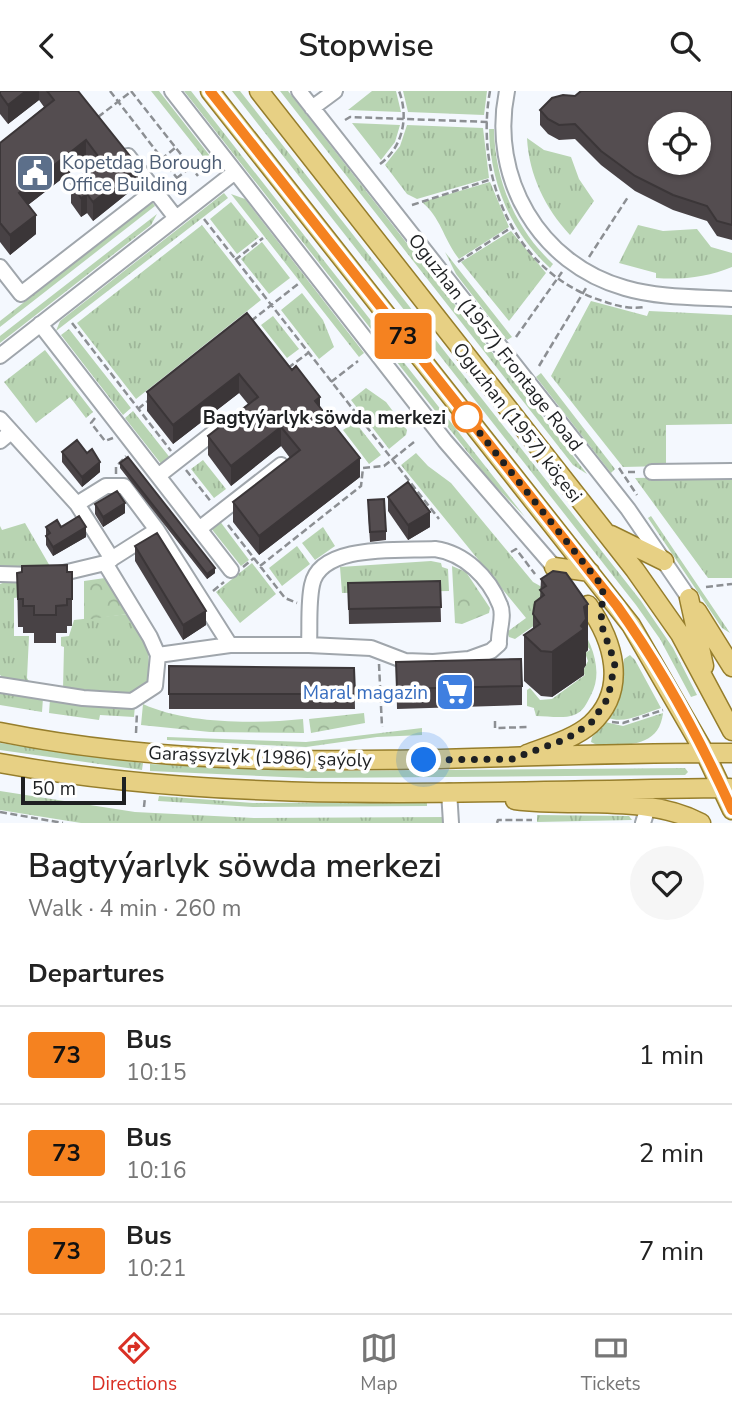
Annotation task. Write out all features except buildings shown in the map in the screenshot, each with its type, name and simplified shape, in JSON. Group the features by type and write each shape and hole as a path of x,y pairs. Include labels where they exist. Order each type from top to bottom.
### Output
{"main road":[{"name":"Oguzhan (1957) köçesi","path":"210,91 603,587 648,651 727,788 732,810"},
{"name":"Oguzhan (1957) köçesi","path":"259,91 660,604 709,685 732,731"},
{"path":"606,532 664,561"},
{"path":"554,567 590,572"},
{"path":"601,624 603,587"},
{"path":"512,759 575,734 591,723 604,708 612,686 615,663 601,624 580,595"},
{"path":"689,598 709,685"},
{"path":"689,598 732,667"},
{"name":"Garaşsyzlyk (1986) şaýoly","path":"0,731 85,746 230,759 512,759 732,753"},
{"name":"Garaşsyzlyk (1986) şaýoly","path":"0,763 135,782 231,789 449,791 727,788"},
{"path":"449,791 645,815 685,815 701,823"}],"street":[{"path":"172,91 444,441 580,595"},
{"name":"Oguzhan (1957) Frontage Road","path":"299,91 628,509 689,598"},
{"path":"312,108 335,91"},
{"path":"507,91 503,123 506,162 521,203 540,232 581,269 634,291 732,299"},
{"path":"120,146 160,188 176,218"},
{"path":"0,356 235,172"},
{"path":"0,267 21,294 160,188"},
{"path":"40,324 199,529 236,570"},
{"path":"0,419 6,437 77,504 158,655 155,686 138,699 83,698 0,685"},
{"path":"158,475 229,420"},
{"path":"199,529 281,465"},
{"path":"652,472 732,471"},
{"path":"77,504 106,486 124,486 157,530 230,645"},
{"path":"0,574 56,575 108,561 157,530"},
{"path":"158,655 230,645 309,645 371,648 405,661 469,659 491,651 499,644 500,605 466,559 435,549 335,557 314,577 309,645"},
{"path":"449,791 452,823"}],"path":[{"path":"110,91 177,178"},
{"path":"98,117 131,91 198,176"},
{"path":"380,164 397,144 404,119 399,91"},
{"path":"345,120 350,117 503,123"},
{"path":"151,167 175,148"},
{"path":"160,188 201,159"},
{"path":"412,205 492,179"},
{"path":"539,366 581,269 628,197"},
{"path":"204,219 439,519"},
{"path":"458,262 512,227"},
{"path":"235,260 263,238"},
{"path":"516,337 581,269"},
{"path":"257,331 249,322 298,284"},
{"path":"279,360 286,370 308,353"},
{"path":"331,382 358,361"},
{"path":"129,412 158,393"},
{"path":"332,429 354,412"},
{"path":"363,468 384,466 414,442"},
{"path":"260,566 361,486 363,468 355,459"},
{"path":"619,468 638,495"},
{"path":"191,492 198,486"},
{"path":"512,552 516,549 536,574"},
{"path":"236,570 254,558"},
{"path":"706,587 732,584"},
{"path":"279,590 285,598 310,608"},
{"path":"378,652 382,727"},
{"path":"136,733 138,699"},
{"path":"495,721 495,728 529,727"},
{"path":"0,813 63,823"},
{"path":"497,823 498,820 532,820"}],"green space":[{"path":"151,91 159,91 210,156 213,169"},
{"path":"184,91 191,91 525,517 488,478"},
{"path":"232,91 240,91 641,601 673,648 697,695 691,697 660,639 636,605"},
{"path":"280,91 288,91 587,474 573,465"},
{"path":"372,91 396,91 401,112 348,110"},
{"path":"403,91 487,91 484,115 408,112"},
{"path":"352,123 400,125 395,142 381,160"},
{"path":"407,125 483,128 489,178 417,199 407,194 385,165 400,146"},
{"path":"489,129 494,129 498,167 510,203 528,235 553,264 550,268 524,238 505,204 493,168"},
{"path":"527,138 544,150 571,157 579,179 594,201 570,235 553,214 540,190 531,165"},
{"path":"490,182 509,227 459,259 434,215 422,202"},
{"path":"224,193 228,198 56,331 60,321"},
{"path":"231,194 245,199 364,353 359,357"},
{"path":"152,202 155,206 0,327 0,321"},
{"path":"231,202 259,237 237,254 210,219"},
{"path":"157,214 151,225 0,343 0,336"},
{"path":"202,225 261,300 136,399 77,323"},
{"path":"638,225 663,231 697,229 711,247 732,253 732,267 705,275 666,279 656,278 656,273 619,263"},
{"path":"511,231 546,273 509,321 461,262"},
{"path":"262,242 290,278 269,294 241,259"},
{"path":"445,252 512,337 507,340 456,274"},
{"path":"302,293 323,320 334,347 319,359 281,310"},
{"path":"591,301 647,316 649,311 732,315 732,424 666,425 666,466 623,467 551,376"},
{"path":"273,316 299,349 287,358 261,325"},
{"path":"69,329 131,408 123,415 61,335"},
{"path":"45,350 93,412 86,418 70,397 36,423 4,382"},
{"path":"541,373 615,469 611,473 536,377"},
{"path":"366,388 386,402 407,430 406,435 389,449 351,400"},
{"path":"133,411 171,459 162,465 125,418"},
{"path":"355,422 381,455 369,464 343,430"},
{"path":"416,453 451,483 533,582 560,601 583,630 596,663 596,680 588,701 577,714 565,717 536,716 534,708 527,706 527,690 530,688 540,700 552,699 585,675 582,672 588,661 585,653 590,650 565,615 549,615 515,639 509,637 507,632 526,618 401,465"},
{"path":"203,460 226,489 214,498 191,469"},
{"path":"732,476 732,578 708,578 635,478"},
{"path":"651,516 730,633 722,628 648,518"},
{"path":"219,520 249,560 241,566 210,527"},
{"path":"25,523 51,568 0,569 0,526 2,530"},
{"path":"323,527 335,546 315,560 302,543"},
{"path":"297,546 310,564 282,586 269,568"},
{"path":"431,561 441,563 442,567 448,569 449,591 342,593 340,567"},
{"path":"252,563 276,594 240,623 216,592"},
{"path":"452,566 466,572 490,608 489,613 462,624 455,623"},
{"path":"105,578 128,614 84,620 84,581"},
{"path":"8,581 30,581 21,597 14,598 14,636 29,636 27,678 30,683 5,679 0,675 0,584"},
{"path":"128,614 148,648 150,681 132,694 63,689 64,647 61,646 61,637 69,636 74,620"},
{"path":"630,655 661,708 628,719 608,718 619,697 624,659"},
{"path":"0,691 43,698 42,712 0,705"},
{"path":"50,699 135,705 134,717 100,715 99,720 49,713"},
{"path":"143,704 160,711 221,721 303,719 304,733 210,732 141,725"},
{"path":"364,713 365,723 311,733 309,719"},
{"path":"663,713 655,733 639,743 597,745 591,742 605,722 623,726"},
{"path":"422,728 422,735 377,737 306,747 167,740 167,737 306,742"},
{"path":"0,743 143,763 142,770 0,750"},
{"path":"150,764 307,771 685,768 688,772 685,775 307,778 150,771"},
{"path":"0,791 135,812 254,818 447,817 448,823 81,823 0,810"},
{"path":"159,796 253,803 427,802 427,806 253,807 158,801"},
{"path":"537,815 629,816 632,820 537,822"}],"bus line":[{"name":"73","path":"210,91 631,625 705,753 732,810"}],"place":[{"name":"Kopetdag Borough Office Building","path":"35,173"},
{"name":"Bagtyýarlyk söwda merkezi","path":"467,417"},
{"name":"Maral magazin","path":"455,692"}],"route":[{"path":"424,760 512,759 566,739 599,715 608,698 614,674 613,653 601,624 603,587 467,417"}]}
